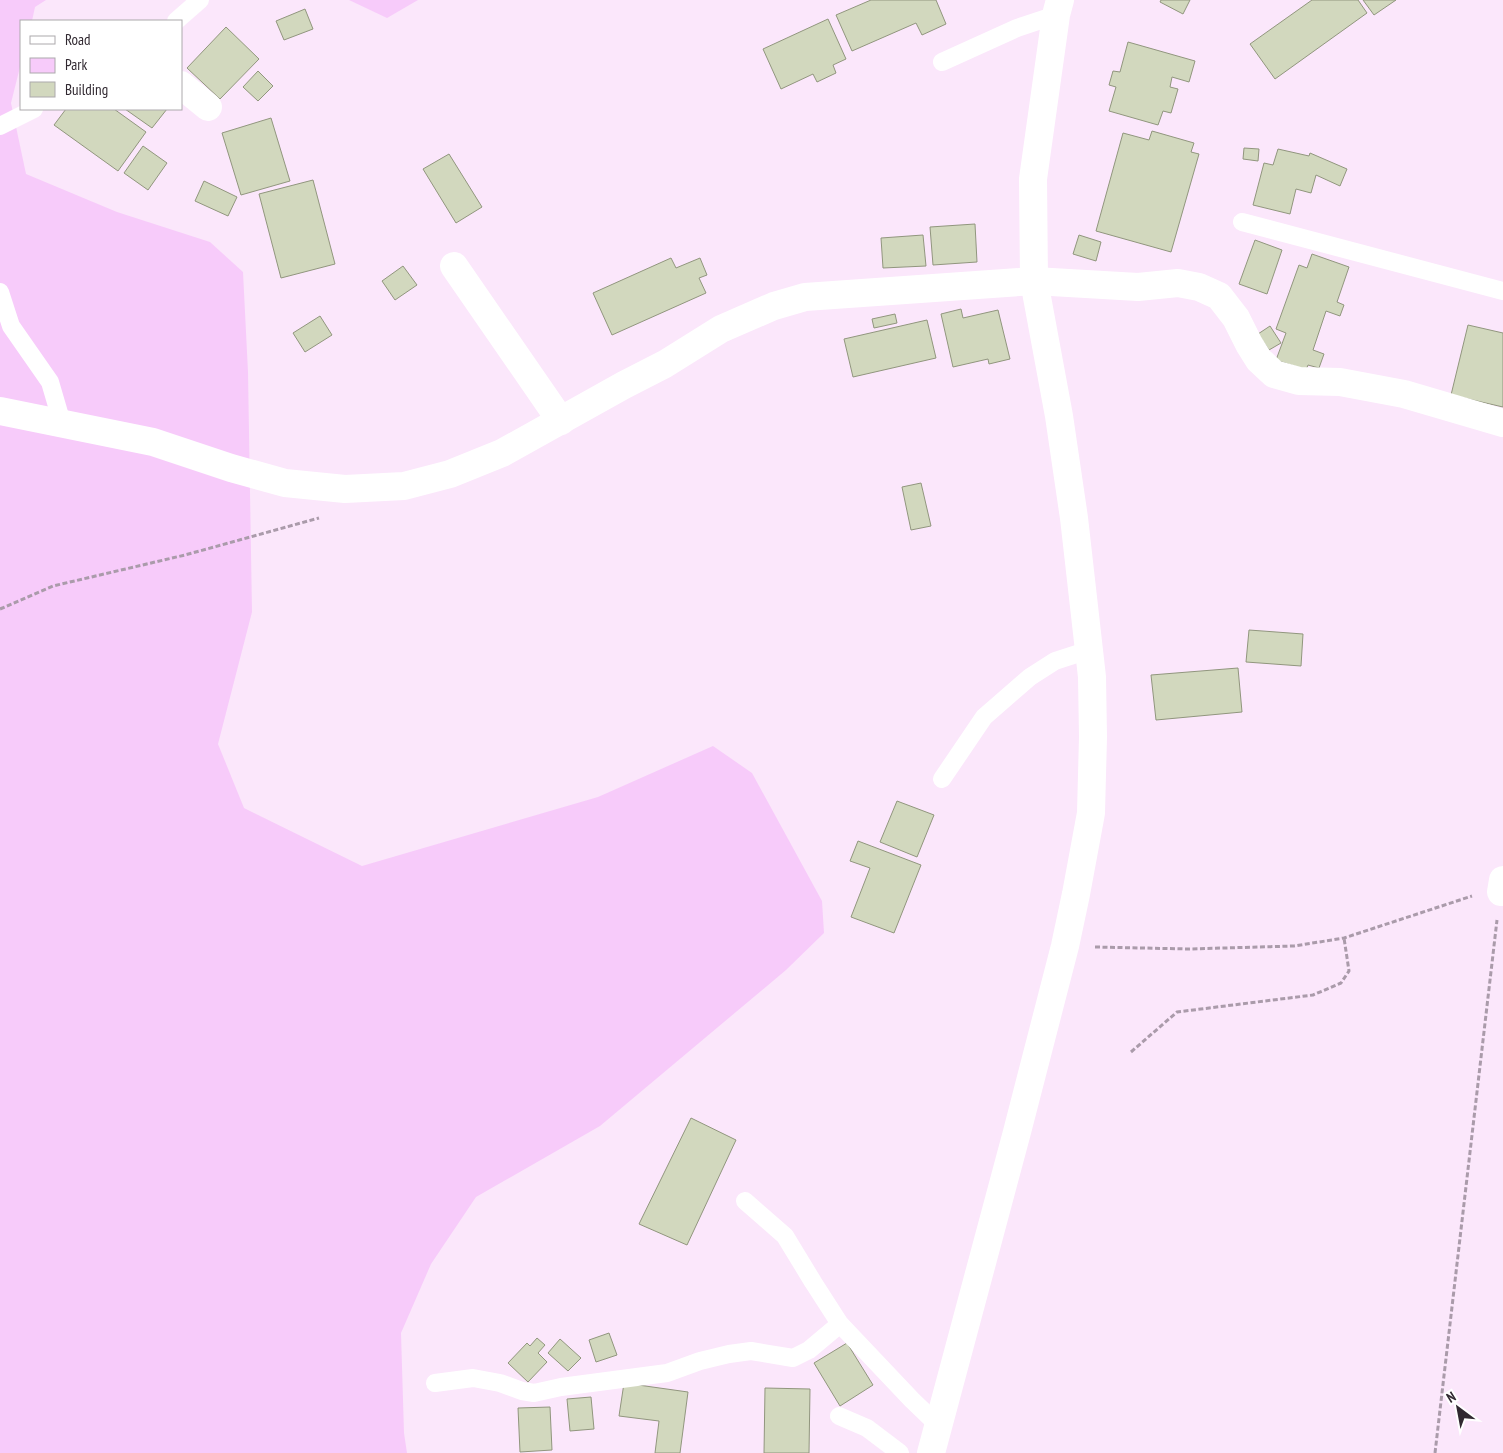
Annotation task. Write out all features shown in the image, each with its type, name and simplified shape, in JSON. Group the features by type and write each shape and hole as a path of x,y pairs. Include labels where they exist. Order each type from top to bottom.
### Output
{"street":[{"path":"930,1453 1015,1141 1065,946 1091,813 1092,676 1070,490 1059,416 1034,281 1033,178 1058,7"},
{"path":"182,86 208,107"},
{"path":"454,266 561,421"},
{"path":"0,411 153,442 231,468 286,483 345,489 404,486 450,474 502,453 665,364 721,329 774,306 805,297 1034,281 1138,287 1178,283 1199,287 1219,296 1236,318 1259,360 1274,374 1299,381 1340,382 1404,394 1503,422"}],"lane":[{"path":"177,20 200,0"},
{"path":"942,62 1058,7"},
{"path":"0,126 32,110"},
{"path":"1242,222 1503,291"},
{"path":"0,292 6,332 50,382 62,423"},
{"path":"942,779 990,711 1042,669 1055,661 1089,650"},
{"path":"745,1201 785,1236 840,1324 938,1425"},
{"path":"434,1383 472,1378 500,1383 534,1393 561,1387 667,1373 700,1361 751,1351 793,1358 809,1350 840,1324"},
{"path":"839,1416 867,1428 900,1453"}],"path":[{"path":"0,609 53,586 185,555 324,517"},
{"path":"1065,946 1189,950 1294,946 1344,938 1502,886 1495,930 1435,1453"},
{"path":"1132,1052 1177,1012 1313,994 1340,983 1349,971 1344,938"}],"green space":[{"path":"0,0 46,0 35,7 32,20 20,20 20,67 11,103 26,174 117,212 210,242 243,272 248,372 252,612 218,744 244,808 362,866 598,797 713,746 752,773 822,901 824,933 786,970 600,1126 476,1197 431,1264 401,1333 404,1433 407,1453 0,1453"},
{"path":"349,0 418,0 387,18"}],"building":[{"path":"871,0 936,0 946,24 922,35 916,23 852,51 836,15"},
{"path":"1161,0 1190,0 1183,14 1160,2"},
{"path":"1312,0 1358,0 1367,13 1275,79 1250,44"},
{"path":"1363,0 1396,0 1374,15"},
{"path":"305,9 313,29 284,40 276,21"},
{"path":"828,19 846,59 833,65 836,73 817,82 813,74 781,89 763,49"},
{"path":"226,27 259,59 220,99 187,68"},
{"path":"1128,42 1195,61 1189,82 1172,77 1170,87 1178,89 1171,113 1163,111 1158,125 1109,111 1116,87 1109,85 1113,71 1120,72"},
{"path":"258,71 273,86 258,101 243,87"},
{"path":"65,110 115,110 146,132 118,171 54,125"},
{"path":"126,110 166,110 152,128"},
{"path":"271,118 290,181 241,195 222,133"},
{"path":"1152,131 1194,143 1191,152 1199,154 1171,252 1096,231 1123,133 1149,140"},
{"path":"143,146 167,163 148,190 124,173"},
{"path":"1244,148 1259,149 1258,161 1243,159"},
{"path":"1278,149 1309,156 1310,153 1347,169 1340,186 1316,175 1311,193 1296,189 1290,214 1253,205 1264,163 1273,165"},
{"path":"449,154 482,207 456,223 423,169"},
{"path":"313,180 335,264 281,278 259,194"},
{"path":"204,181 237,197 228,216 195,201"},
{"path":"975,224 977,262 933,265 930,227"},
{"path":"923,235 926,266 883,268 881,238"},
{"path":"1079,235 1101,242 1096,261 1073,254"},
{"path":"1255,240 1282,250 1267,294 1239,284"},
{"path":"1312,254 1349,267 1337,302 1344,305 1340,316 1326,311 1313,350 1324,354 1319,368 1308,365 1306,370 1276,360 1286,333 1276,329 1299,265 1307,268"},
{"path":"671,258 676,268 700,258 707,275 699,278 706,293 612,335 593,293"},
{"path":"403,266 417,285 395,300 382,281"},
{"path":"961,309 963,318 998,310 1010,359 989,364 988,359 953,367 941,314"},
{"path":"895,314 897,323 874,328 872,319"},
{"path":"320,316 332,335 305,352 293,333"},
{"path":"927,320 936,358 853,377 844,339"},
{"path":"1468,325 1503,333 1503,407 1451,395"},
{"path":"1270,326 1281,343 1269,350 1258,334"},
{"path":"921,483 931,526 911,530 902,487"},
{"path":"1249,630 1303,634 1301,666 1246,662"},
{"path":"1238,668 1242,712 1156,720 1151,675"},
{"path":"897,801 934,815 917,857 880,842"},
{"path":"858,841 921,865 894,933 851,917 870,868 850,861"},
{"path":"691,1118 736,1140 687,1245 639,1224"},
{"path":"609,1333 617,1355 596,1362 589,1340"},
{"path":"537,1338 545,1345 538,1353 547,1362 528,1382 508,1363 527,1343 530,1346"},
{"path":"560,1339 581,1358 568,1371 548,1353"},
{"path":"847,1343 873,1385 840,1406 814,1363"},
{"path":"624,1383 688,1392 680,1453 655,1453 659,1421 619,1416"},
{"path":"765,1388 810,1389 809,1453 764,1453"},
{"path":"591,1397 594,1429 570,1431 567,1399"},
{"path":"550,1407 552,1450 520,1452 518,1408"}]}
